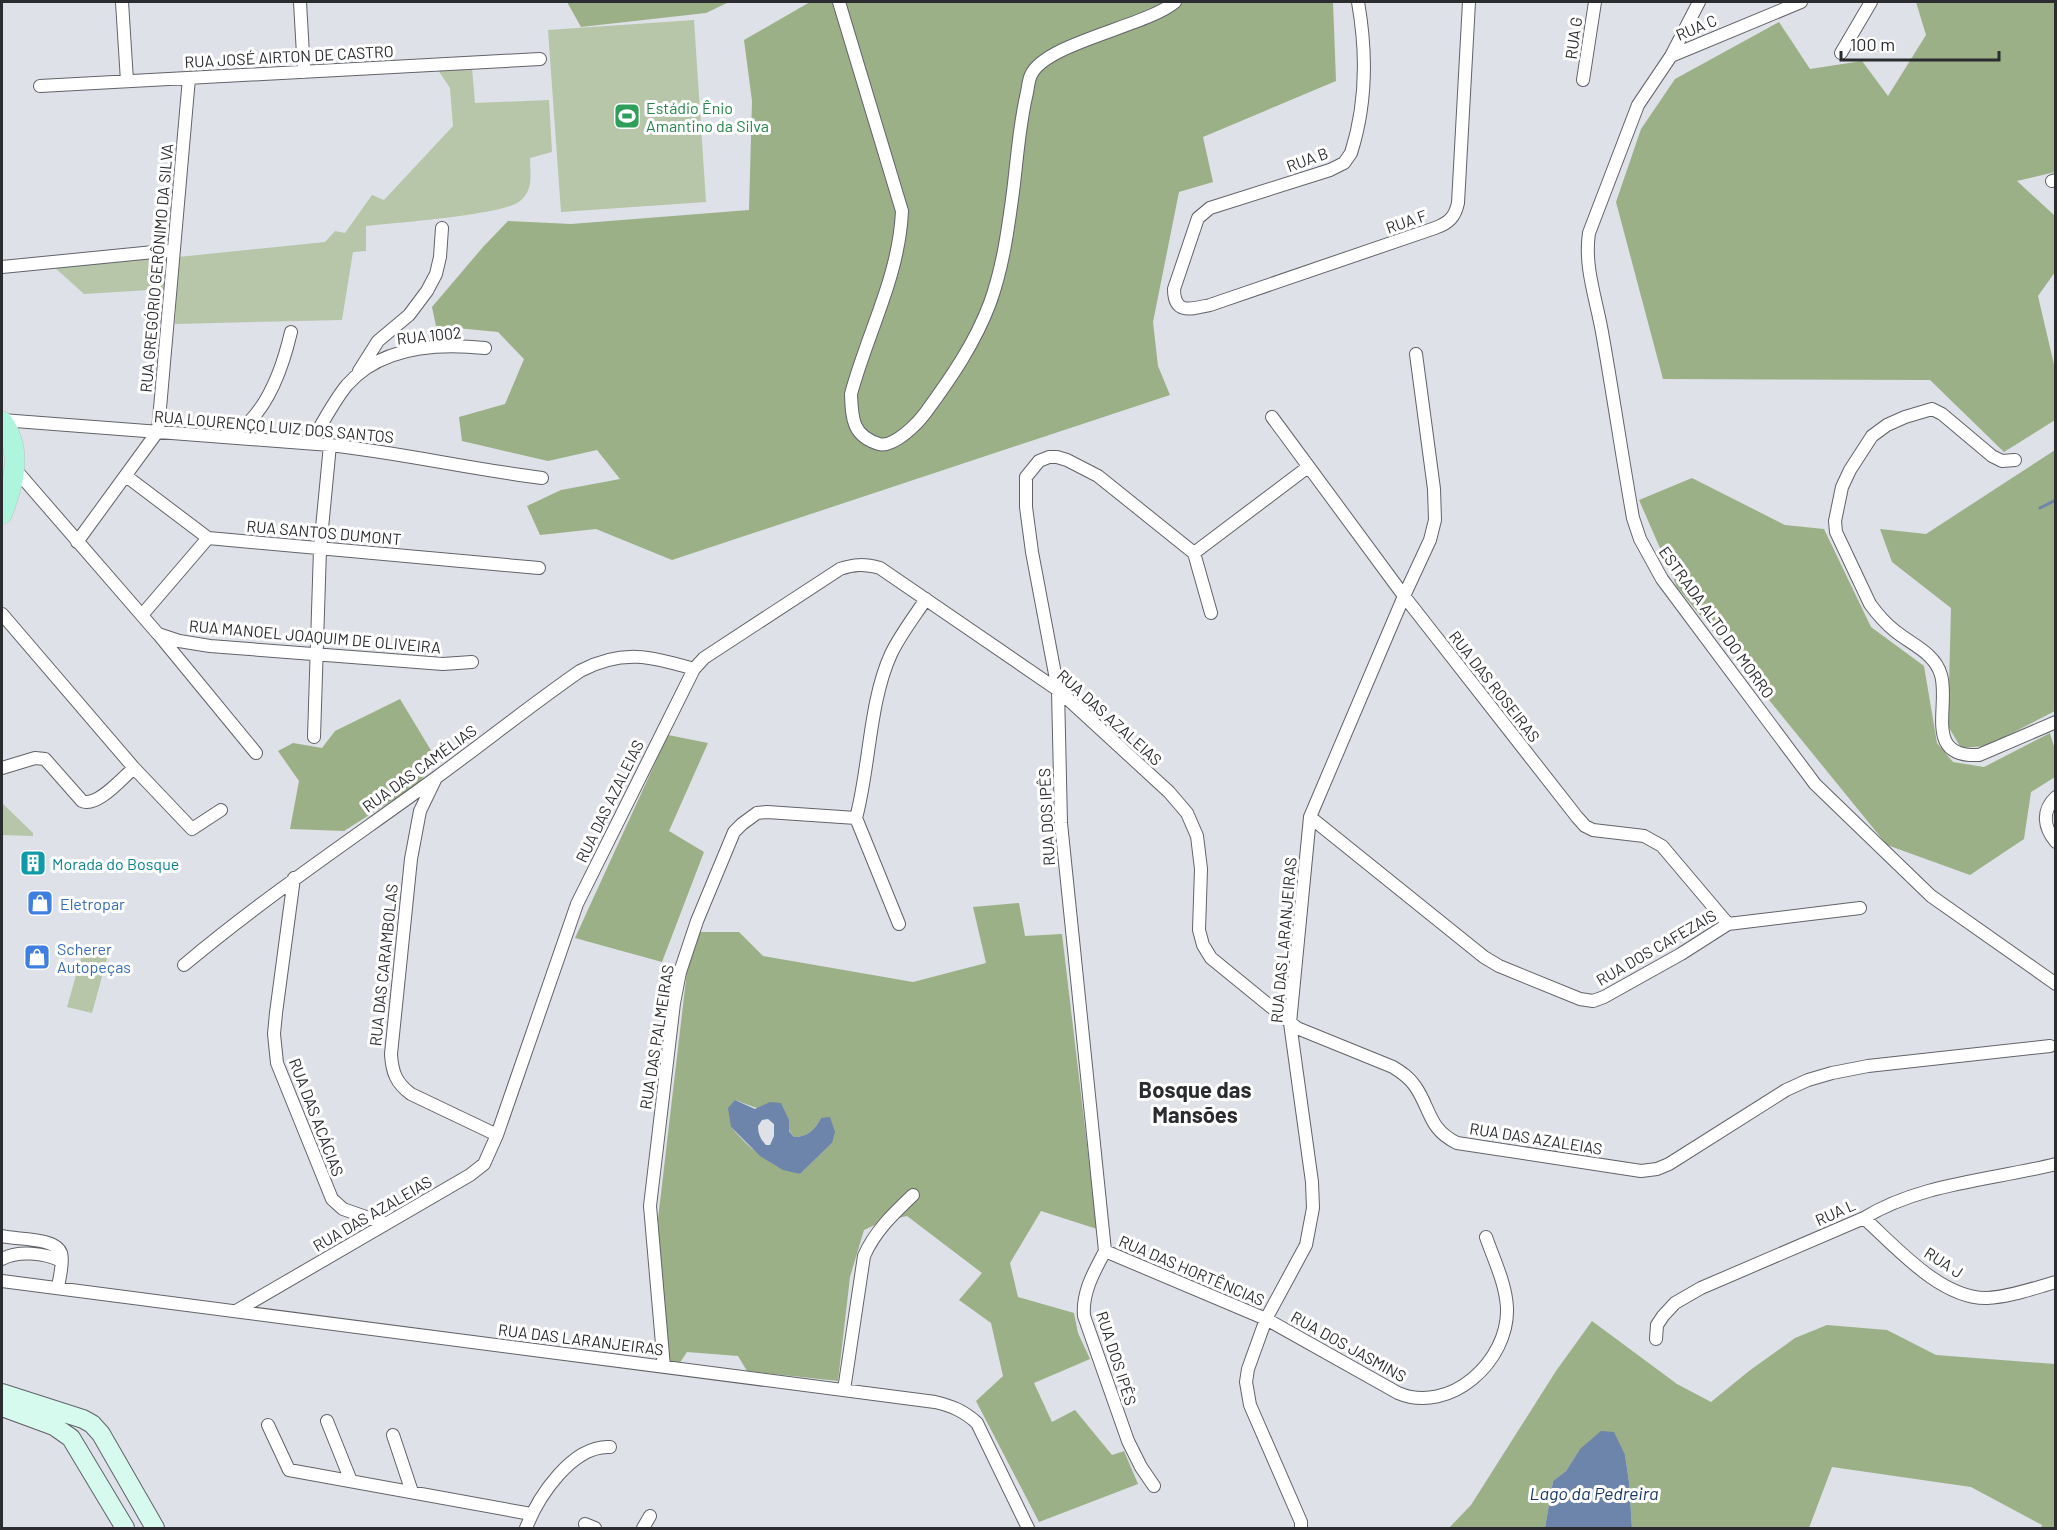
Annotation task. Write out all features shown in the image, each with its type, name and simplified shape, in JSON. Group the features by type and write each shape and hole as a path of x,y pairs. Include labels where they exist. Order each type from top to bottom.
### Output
{"main road":[{"path":"2,420 11,439 15,470 2,514"},
{"path":"2,1393 92,1424 101,1434 155,1528"},
{"path":"2,1407 54,1426 71,1438 125,1528"}],"street":[{"path":"122,2 127,81"},
{"path":"300,2 304,72"},
{"path":"839,2 902,211 901,236 891,279 851,394 852,414 857,431 868,440 883,445 897,440 918,423 968,351 990,303 1002,260 1031,74 1040,62 1059,52 1175,2"},
{"name":"RUA B","path":"1174,289 1198,218 1210,208 1330,170 1344,163 1351,153 1365,84 1364,33 1358,2"},
{"name":"RUA F","path":"1174,289 1174,300 1179,306 1190,310 1446,224 1455,215 1458,204 1469,2"},
{"name":"RUA G","path":"1583,80 1594,2"},
{"name":"ESTRADA ALTO DO MORRO","path":"1699,2 1671,56 1638,105 1589,233 1587,249 1587,268 1601,331 1633,518 1640,539 1662,579 1815,784 1931,896 2055,984"},
{"name":"RUA C","path":"1671,56 1801,2"},
{"path":"1841,53 1871,2"},
{"name":"RUA JOSÉ AIRTON DE CASTRO","path":"40,86 540,59"},
{"name":"RUA GREGÓRIO GERÔNIMO DA SILVA","path":"158,431 189,78"},
{"path":"357,375 378,342 409,315 427,291 436,274 442,228"},
{"path":"2,267 174,250"},
{"path":"224,436 244,426 259,409 281,368 291,332"},
{"name":"RUA 1002","path":"311,443 341,394 357,375 375,362 402,351 454,346 485,348"},
{"name":"RUA DAS LARANJEIRAS","path":"1301,1528 1301,1522 1250,1405 1246,1392 1248,1369 1266,1320 1306,1245 1313,1208 1312,1182 1290,1023 1310,818 1430,540 1435,520 1434,489 1416,354"},
{"path":"2015,460 2002,460 1992,456 1951,421 1932,409 1905,417 1887,425 1872,436 1850,470 1836,508 1836,531 1870,604 1878,615 1897,633 1928,654 1935,663 1941,675 1942,735 1949,745 1958,752 1979,755 2055,722"},
{"name":"RUA DAS ROSEIRAS","path":"1272,417 1404,597 1585,826 1602,832 1644,836 1662,846 1728,924"},
{"name":"RUA LOURENÇO LUIZ DOS SANTOS","path":"2,420 379,450 490,471 542,478"},
{"path":"78,542 158,431"},
{"path":"314,737 320,549 330,445"},
{"name":"RUA DOS IPÊS","path":"1154,1486 1128,1441 1084,1316 1085,1293 1105,1251 1061,823 1058,690 1032,552 1026,507 1026,477 1039,461 1057,457 1098,476 1194,553"},
{"path":"1211,613 1194,553 1308,467"},
{"path":"15,470 142,615 256,753"},
{"path":"126,476 208,538 142,615"},
{"name":"RUA SANTOS DUMONT","path":"208,538 539,568"},
{"name":"RUA DAS AZALEIAS","path":"236,1311 470,1175 484,1164 497,1135 578,904 694,669 704,658 840,569 852,565 866,564 880,568 1058,690 1168,792 1187,813 1197,836 1201,869 1199,930 1203,945 1211,958 1290,1023 1309,1034 1393,1067 1406,1075 1420,1095 1438,1131 1457,1143 1641,1171 1657,1169 1669,1164 1786,1090 1808,1080 1868,1066 2050,1046"},
{"path":"899,924 856,818 885,669 892,652 926,599"},
{"path":"2,614 134,768 192,829 221,810"},
{"name":"RUA MANOEL JOAQUIM DE OLIVEIRA","path":"158,634 179,641 210,646 443,664 472,662"},
{"name":"RUA DAS CAMÉLIAS","path":"184,965 225,930 294,878 591,665 620,657 643,656 694,669"},
{"path":"2,768 35,758 45,759 82,801 89,803 97,800 134,768"},
{"name":"RUA DAS CARAMBOLAS","path":"436,778 420,811 411,859 391,1054 392,1068 395,1079 411,1094 497,1135"},
{"path":"2055,797 2046,811 2045,820 2048,832 2055,842"},
{"name":"RUA DAS PALMEIRAS","path":"664,1366 650,1206 674,1003 680,972 697,921 734,832 757,813 856,818"},
{"name":"RUA DOS CAFEZAIS","path":"1310,818 1484,957 1499,966 1580,999 1593,1001 1604,997 1681,954 1728,924 1860,908"},
{"name":"RUA DAS ACÁCIAS","path":"294,878 274,1034 277,1063 332,1199 343,1209 386,1224"},
{"name":"RUA L","path":"1656,1339 1658,1325 1675,1303 1701,1288 1864,1218 1886,1205 1916,1194 2055,1164"},
{"path":"844,1390 864,1256 884,1223 912,1195"},
{"name":"RUA J","path":"1864,1218 1946,1287 1986,1298 2007,1295 2055,1282"},
{"path":"58,1288 61,1261 60,1252 53,1245 2,1237 2,1259 13,1255 28,1255 51,1257 61,1261"},
{"name":"RUA DOS JASMINS","path":"1266,1320 1410,1398 1433,1398 1473,1378 1491,1361 1505,1328 1507,1306 1503,1286 1486,1237"},
{"path":"28,1255 31,1240"},
{"name":"RUA DAS HORTÊNCIAS","path":"1105,1251 1266,1320"},
{"name":"RUA DAS LARANJEIRAS","path":"2,1281 935,1402 966,1413 977,1423 1028,1528"},
{"path":"327,1420 351,1481"},
{"path":"268,1425 289,1470 531,1514"},
{"path":"393,1434 412,1492"},
{"path":"526,1528 531,1514 542,1497 578,1456 594,1448 610,1447"},
{"path":"643,1528 650,1516"}],"green space":[{"path":"567,2 729,2 706,13 581,27"},
{"path":"810,2 1333,2 1336,81 1203,137 1213,182 1179,192 1153,322 1158,366 1170,395 672,560 596,529 540,535 527,506 561,490 620,479 597,450 548,461 462,441 459,417 505,404 524,359 498,332 436,326 432,307 508,221 571,224 749,210 752,101 744,40"},
{"path":"1916,2 2055,2 2055,172 2017,181 2055,216 2055,272 2038,296 2055,369 2055,420 2004,452 1930,380 1663,379 1616,202 1641,129 1675,79 1779,22 1810,69 1862,61 1888,96 1926,35"},
{"name":"Estádio Ênio Amantino da Silva","path":"694,20 706,202 561,212 548,30"},
{"path":"472,68 475,103 549,100 552,152 530,158 529,187 520,201 510,206 472,214 366,226 366,251 353,252 342,320 175,324 178,257 325,242 335,231 345,233 372,195 384,200 453,126 450,88 438,70"},
{"path":"169,255 166,289 84,294 53,266"},
{"path":"2055,450 2055,711 1987,746 1961,748 1948,726 1951,608 1892,562 1880,529 1926,534"},
{"path":"1692,478 1785,525 1824,529 1871,627 1924,666 1937,743 1953,762 1984,767 2050,733 2055,750 2055,777 2031,792 2024,839 1970,875 1887,845 1677,587 1639,500"},
{"path":"400,699 438,762 415,786 344,831 290,829 299,781 278,751 293,743 322,748 335,731"},
{"path":"668,735 708,743 669,831 704,852 662,962 575,938"},
{"path":"2,803 33,833 33,836 2,835"},
{"path":"1019,903 1025,936 1062,934 1097,1229 1041,1211 1010,1263 1018,1297 1074,1313 1078,1333 1090,1359 1034,1383 1052,1422 1075,1410 1112,1455 1124,1451 1138,1484 1039,1522 976,1401 1003,1376 991,1323 959,1300 982,1273 907,1216 881,1222 864,1230 850,1277 838,1381 747,1371 738,1356 687,1352 679,1364 667,1362 658,1219 687,971 699,932 739,932 763,956 913,982 986,963 973,907","holes":["735,1100 789,1120 789,1130 794,1137 810,1132 821,1118 832,1143 800,1174 762,1156 731,1127"]},
{"path":"84,947 108,955 92,1013 67,1007"},
{"path":"1592,1321 1677,1384 1711,1402 1795,1338 1827,1325 1887,1330 1936,1355 2055,1364 2055,1528 2041,1528 2042,1525 1971,1487 1832,1467 1809,1528 1632,1528 1625,1455 1580,1449 1566,1471 1553,1481 1545,1528 1449,1528 1471,1505 1556,1371"}],"water":[{"path":"735,1100 755,1109 770,1102 781,1103 789,1120 789,1131 794,1137 807,1134 821,1118 830,1117 835,1132 832,1143 800,1174 783,1170 760,1156 731,1127 728,1108","holes":["768,1119 774,1124 774,1136 770,1145 766,1145 760,1137 758,1126 762,1120"]},
{"name":"Lago da Pedreira","path":"1601,1431 1614,1432 1625,1455 1632,1528 1545,1528 1553,1481 1566,1471 1580,1449"}],"waterway":[{"path":"2040,508 2056,500"}],"place":[{"name":"Estádio Ênio Amantino da Silva","path":"627,116"},
{"name":"Morada do Bosque","path":"33,863"},
{"name":"Eletropar","path":"40,903"},
{"name":"Scherer Autopeças","path":"37,957"}],"district":[{"name":"Bosque das Mansões","path":"1195,1102"}]}
